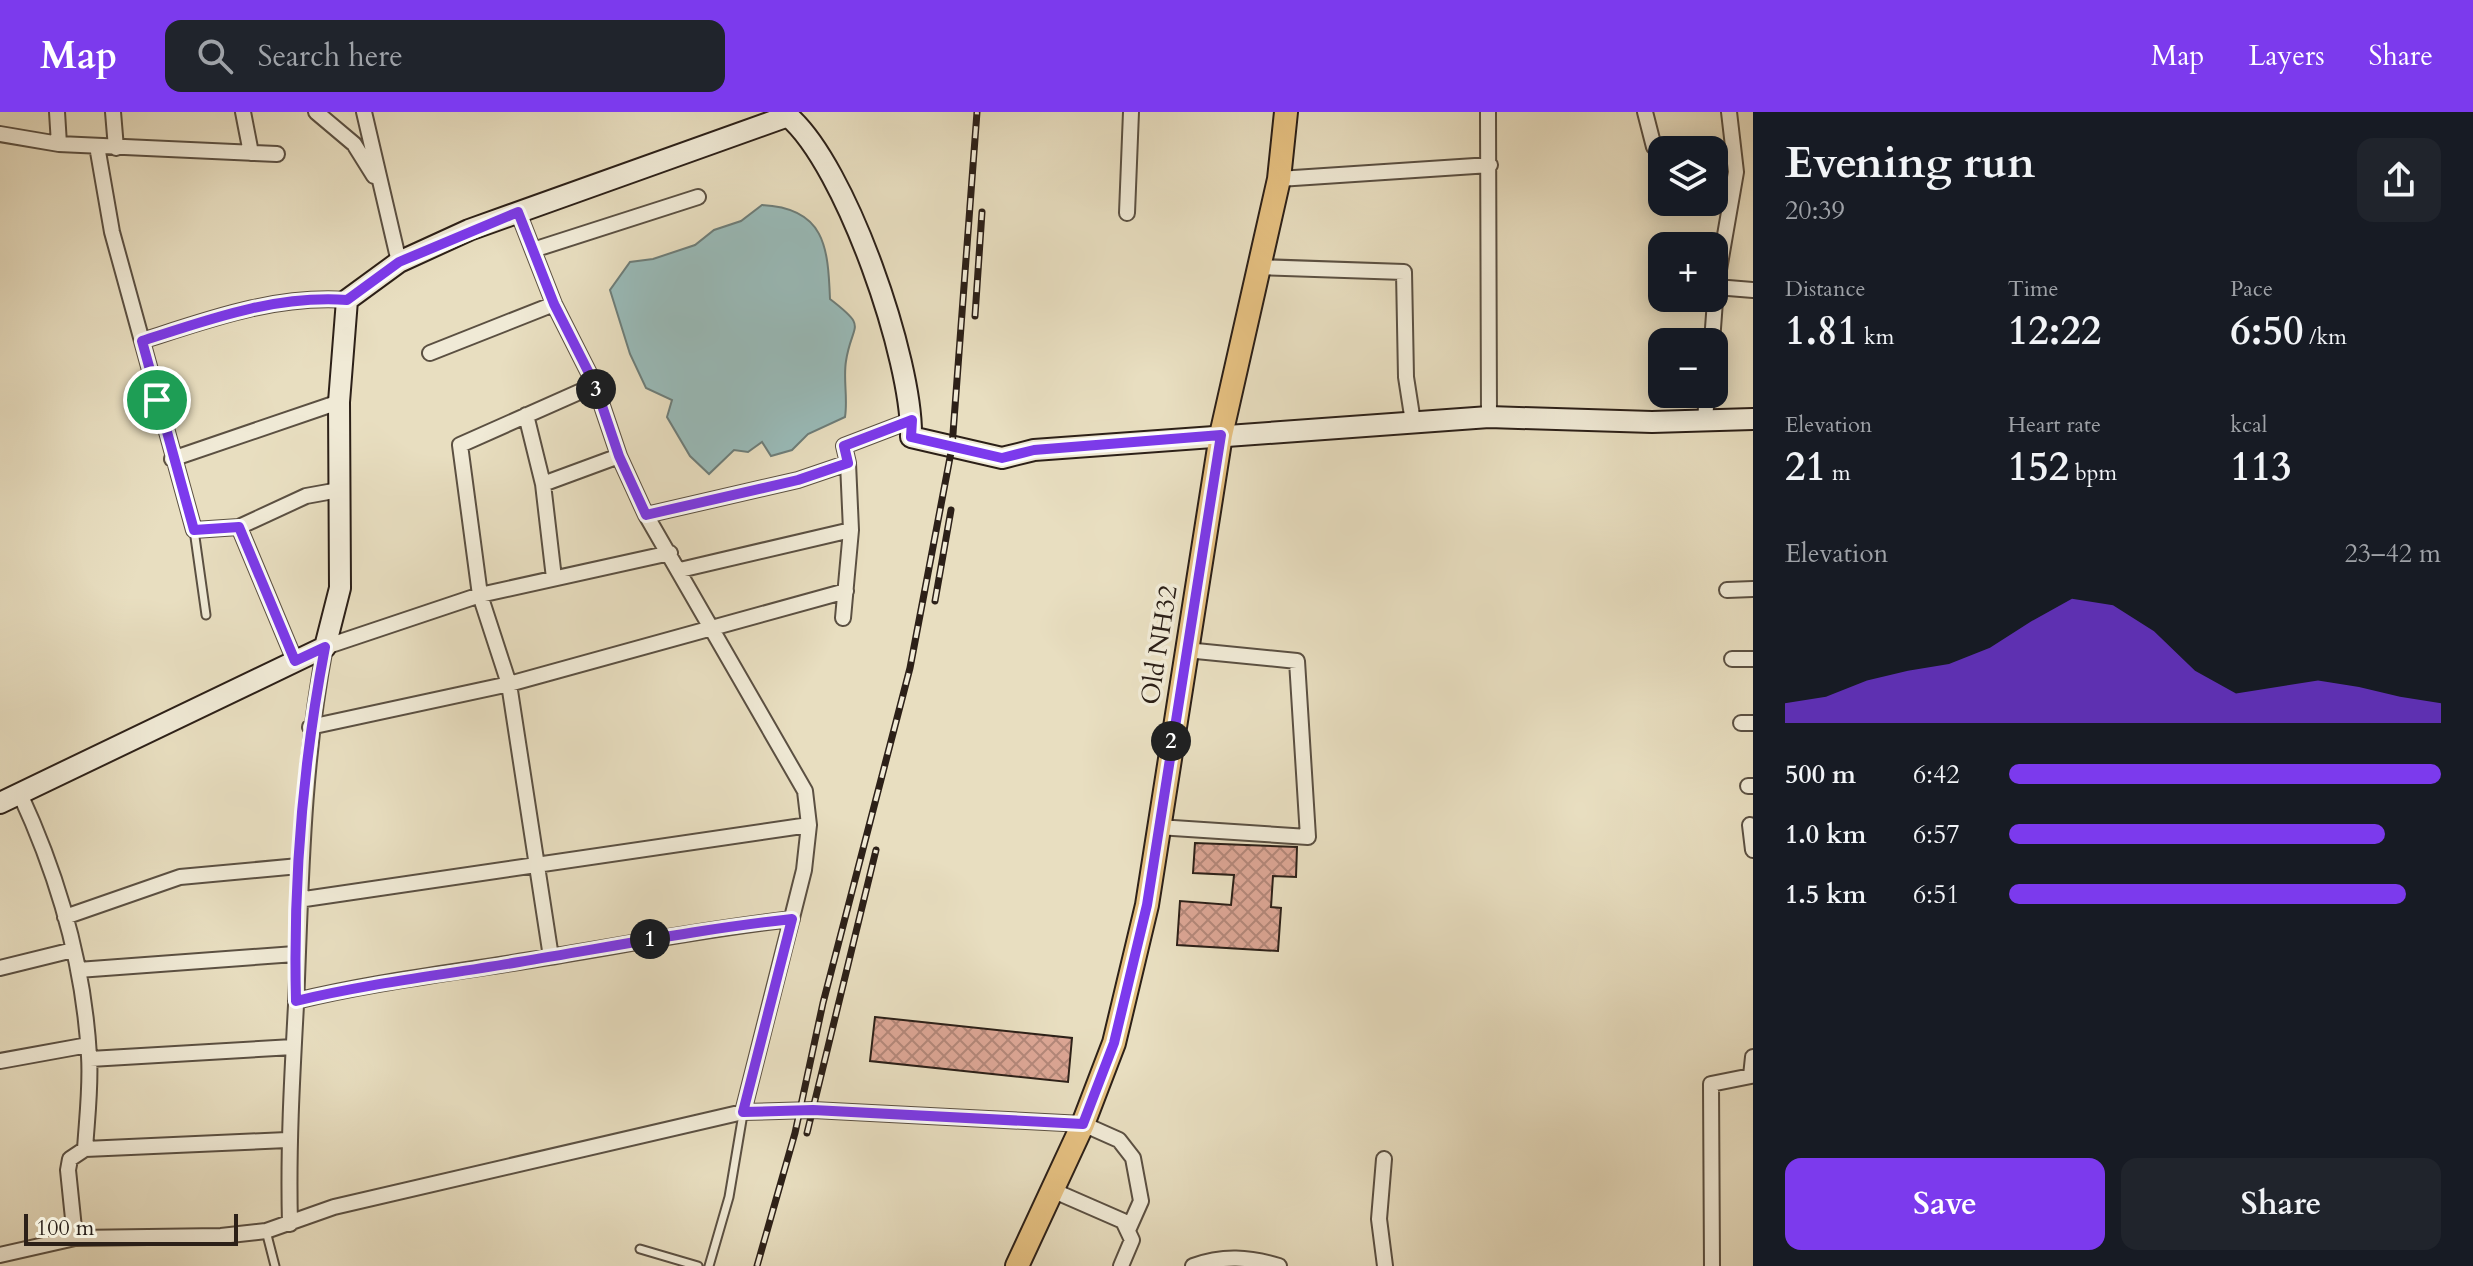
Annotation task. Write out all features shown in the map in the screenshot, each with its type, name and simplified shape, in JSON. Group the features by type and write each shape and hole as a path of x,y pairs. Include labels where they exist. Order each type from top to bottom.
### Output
{"main road":[{"name":"Old NH32","path":"1017,1266 1083,1124 1114,1043 1147,905 1221,435 1279,179 1286,112"}],"street":[{"path":"57,112 59,144"},
{"path":"113,112 116,148"},
{"path":"243,112 251,153"},
{"path":"316,112 354,144 381,186"},
{"path":"364,112 399,262"},
{"path":"1127,213 1131,112"},
{"path":"1488,112 1489,417"},
{"path":"1645,112 1651,136"},
{"path":"1726,232 1736,172 1729,112"},
{"path":"142,341 249,307 314,297 347,300 399,262 518,212 788,114 805,130 820,152 854,226 893,327 912,420 911,437 1002,458 1034,450 1489,417 1753,419"},
{"path":"0,134 59,144 277,154"},
{"path":"97,146 112,232 194,530 239,527 274,508 306,496 339,490"},
{"path":"1279,179 1490,165"},
{"path":"533,250 698,197"},
{"path":"518,212 554,304 595,385 619,456 646,515 805,791 809,825 804,870 743,1112"},
{"path":"1259,267 1404,272 1406,377 1413,422"},
{"path":"1728,288 1753,290"},
{"path":"290,1224 287,1140 296,1001 299,866 310,727 340,588 339,402 347,300"},
{"path":"430,353 554,304"},
{"path":"551,957 509,684 480,595 460,445 595,385"},
{"path":"172,459 339,402"},
{"path":"1705,420 1706,408"},
{"path":"526,415 543,484 554,578"},
{"path":"843,618 851,530 848,463 844,446 912,420"},
{"path":"543,484 619,456"},
{"path":"646,515 798,480 848,463"},
{"path":"239,527 295,661"},
{"path":"680,570 851,530"},
{"path":"0,803 325,647 480,595 670,553"},
{"path":"1727,590 1753,589"},
{"path":"310,727 509,684 846,591"},
{"path":"1158,827 1308,837 1297,661 1186,650"},
{"path":"1732,659 1753,659"},
{"path":"20,794 40,837 78,970 89,1052 85,1149"},
{"path":"298,900 809,825"},
{"path":"1750,825 1753,850"},
{"path":"65,917 180,877 299,866"},
{"path":"296,1001 396,980 444,975 718,927 792,919"},
{"path":"0,968 73,950"},
{"path":"78,970 295,954"},
{"path":"0,1061 89,1052 293,1047"},
{"path":"1712,1266 1711,1084 1751,1076 1753,1057"},
{"path":"0,1255 75,1238 221,1236 266,1231 334,1207 743,1112 842,1111 1083,1124 1119,1140 1133,1158 1141,1201 1129,1228"},
{"path":"75,1238 68,1170 70,1159 85,1149 287,1140"},
{"path":"1384,1159 1379,1219 1385,1266"},
{"path":"1052,1190 1123,1221 1129,1228 1132,1240 1121,1266"},
{"path":"1193,1266 1230,1258 1253,1258 1279,1266"}],"lane":[{"path":"194,530 206,615"},
{"path":"709,1266 729,1197 743,1112"},
{"path":"266,1231 275,1266"},
{"path":"640,1249 698,1266"}],"water":[{"path":"762,205 783,208 811,222 824,247 830,299 854,322 845,368 845,417 808,434 792,450 771,456 762,442 748,452 734,450 709,474 690,456 667,417 672,400 646,388 630,354 610,290 630,262 653,259 695,245 714,230 741,221"}],"building":[{"path":"1195,843 1297,847 1296,877 1273,876 1271,907 1281,908 1278,951 1177,945 1180,901 1231,905 1234,875 1193,873"},
{"path":"875,1017 1072,1038 1068,1082 870,1061"}],"railway":[{"path":"757,1266 795,1133 823,1003 910,668 952,447 977,112"},
{"path":"975,316 982,212"},
{"path":"935,601 951,510"},
{"path":"807,1133 876,850"}],"route":[{"path":"518,212 554,304 595,385 619,456 646,515 798,480 848,463 844,446 912,420 911,437 1002,458 1034,450 1221,435 1147,905 1114,1043 1083,1124 871,1112 743,1112 792,919 718,927 444,975 352,987 296,1001 299,866 310,727 325,647 295,661 239,527 194,530 157,400 142,341 249,307 314,297 347,300 399,262 518,212"}]}
